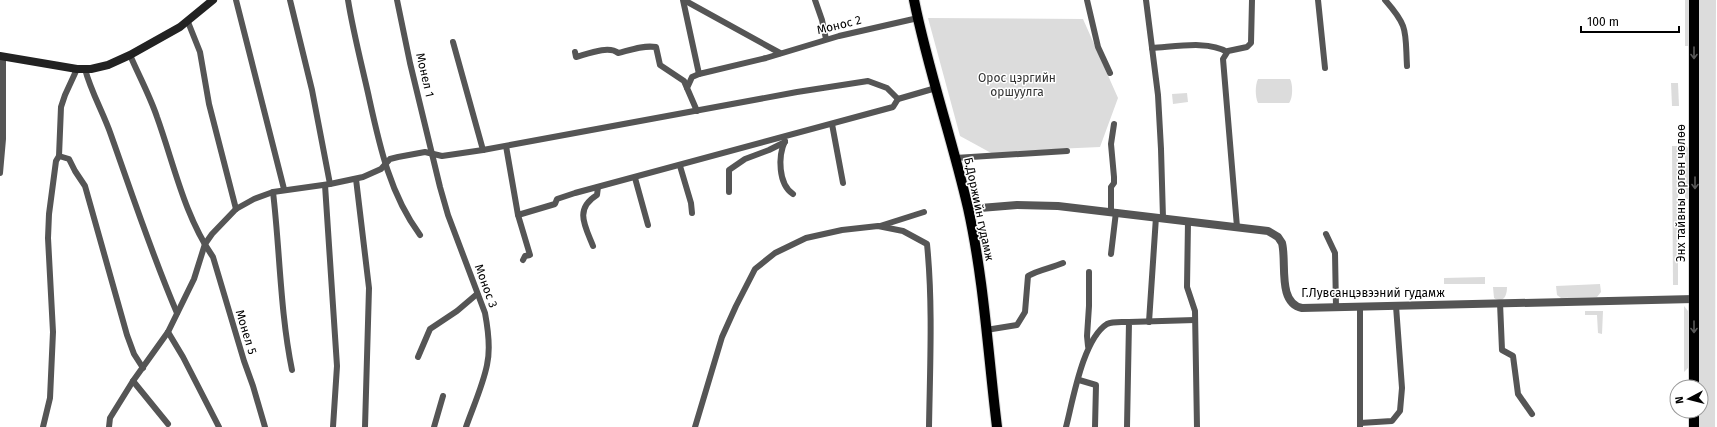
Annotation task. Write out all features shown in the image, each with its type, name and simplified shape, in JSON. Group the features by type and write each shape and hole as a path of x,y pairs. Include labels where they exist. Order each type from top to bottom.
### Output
{"main road":[{"path":"1,56 81,69 108,65 130,55 188,22 213,0"},
{"name":"Б.Доржийн гудамж","path":"914,0 968,209 986,330 997,427"},
{"name":"Энх тайвны өргөн чөлөө","path":"1694,0 1694,379"}],"street":[{"path":"236,0 284,189"},
{"path":"290,0 312,90 328,184 337,366 334,427"},
{"path":"348,0 368,93 392,185 408,218 420,235"},
{"name":"Монел 1","path":"397,0 410,63 432,154"},
{"path":"684,0 780,53"},
{"path":"684,0 699,74 692,77 687,88"},
{"path":"815,0 822,20 826,40"},
{"path":"1087,0 1098,47 1110,73"},
{"path":"1146,0 1162,149 1160,218 1149,322"},
{"path":"1237,228 1223,62 1227,52 1232,49 1248,47 1251,43 1252,0"},
{"path":"1318,0 1325,68"},
{"path":"1385,0 1397,13 1404,27 1407,66"},
{"name":"Монос 2","path":"699,74 766,58 826,40 918,18"},
{"path":"188,22 200,52 209,104 236,208"},
{"path":"453,42 483,150"},
{"path":"575,52 576,57 608,50 615,50 618,53 635,48 650,46 656,47 660,65 684,82 697,111"},
{"path":"1152,48 1206,46 1220,48 1227,52"},
{"name":"Монел 5","path":"130,55 157,116 194,224 213,257 265,427"},
{"path":"0,172 3,139 1,56"},
{"path":"43,427 50,398 53,332 48,238 49,214 56,161 59,156 61,106 64,95 81,69"},
{"path":"81,69 110,132 130,192 177,313"},
{"path":"109,427 110,418 133,381 168,332 194,279 205,244 212,234 236,208 254,199 284,189 356,179 374,172 386,165 390,160 398,157 425,152 442,156 483,150 544,137 797,92 868,81 887,88 898,99"},
{"path":"518,215 554,204 557,199 575,193 787,139 832,124 893,107 898,99 936,88"},
{"path":"832,124 843,184"},
{"path":"1111,254 1113,212 1111,187 1114,183 1111,144 1114,124"},
{"path":"729,192 729,170 745,159 769,150 787,139"},
{"path":"787,139 780,155 780,167 787,190 793,194"},
{"path":"506,146 518,215 530,255 525,256 523,260"},
{"path":"955,158 1068,151"},
{"name":"Монос 3","path":"432,154 448,215 485,313 489,341 488,365 466,427"},
{"path":"59,156 70,159 87,191 127,335 134,354 143,368"},
{"path":"680,166 691,203 692,213"},
{"path":"635,178 648,225"},
{"path":"356,179 368,288 365,427"},
{"path":"593,246 583,221 583,212 589,199 597,195 598,188"},
{"path":"273,192 277,223 283,319 292,370"},
{"name":"Г.Лувсанцэвээний гудамж","path":"968,209 1017,205 1058,206 1268,231 1280,238 1283,248 1287,293 1291,303 1302,308 1694,299"},
{"path":"695,427 722,337 755,269 775,253 806,238 842,230 878,226 924,212"},
{"path":"1188,222 1187,287 1194,306 1197,427"},
{"path":"878,226 903,231 927,244 930,271 929,427"},
{"path":"1326,234 1335,253 1336,307"},
{"path":"986,330 1017,326 1025,312 1028,276 1062,263"},
{"path":"1066,427 1088,346 1089,272"},
{"path":"418,357 430,329 458,311 477,294"},
{"path":"1500,303 1502,350 1513,356 1518,394 1532,414"},
{"path":"1360,307 1360,425 1392,421 1400,410 1402,388 1396,306"},
{"path":"1088,346 1107,325 1113,322 1195,320"},
{"path":"1127,427 1129,322"},
{"path":"168,332 183,357 219,427"},
{"path":"1079,380 1096,385 1095,427"},
{"path":"133,381 168,424"},
{"path":"434,427 443,396"}],"green space":[{"path":"1685,0 1688,0 1688,46 1685,46"},
{"path":"1700,0 1716,0 1715,427 1699,427 1699,419 1709,419 1709,379 1699,379"},
{"name":"Орос цэргийн оршуулга","path":"928,18 1083,19 1118,98 1100,147 993,154 960,136"},
{"path":"1258,79 1290,79 1292,91 1289,103 1258,103 1256,98 1256,84"},
{"path":"1671,83 1678,83 1679,106 1672,106"},
{"path":"1187,93 1188,102 1173,104 1172,94"},
{"path":"1685,145 1688,148 1688,199 1685,199"},
{"path":"1672,146 1678,146 1678,285 1673,285"},
{"path":"1485,277 1485,284 1444,284 1444,278"},
{"path":"1600,284 1601,292 1597,297 1561,298 1557,295 1556,286"},
{"path":"1493,287 1507,287 1503,299 1497,300 1494,298"},
{"path":"1684,306 1688,311 1688,368 1684,372"},
{"path":"1585,311 1603,311 1602,334 1598,333 1597,315 1585,315"}]}
